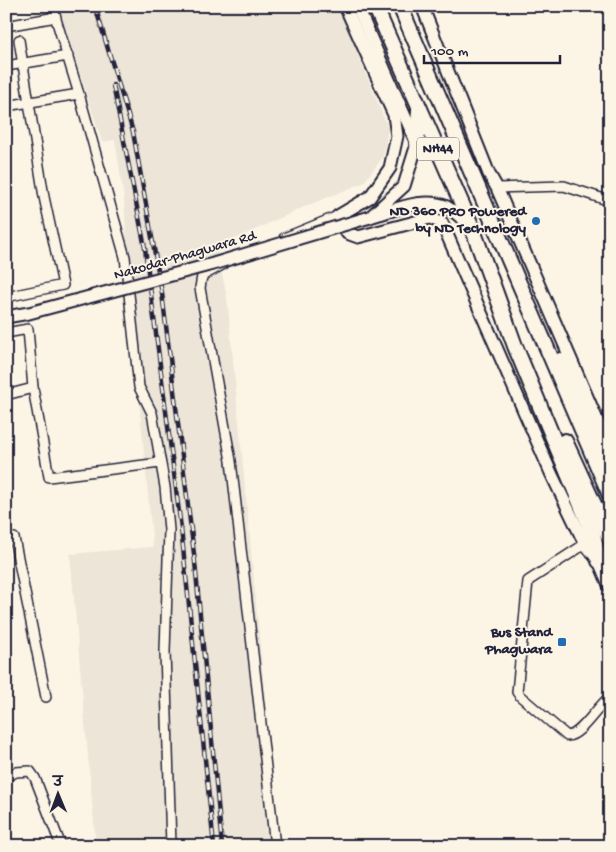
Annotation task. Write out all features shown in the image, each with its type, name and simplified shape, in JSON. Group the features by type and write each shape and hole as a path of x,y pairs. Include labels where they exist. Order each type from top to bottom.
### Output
{"highway":[{"name":"NH44","path":"375,6 472,228 497,293 610,540"},
{"name":"NH44","path":"400,6 610,495"},
{"path":"417,144 420,108"},
{"path":"521,290 560,357 610,469"},
{"path":"497,293 515,346 593,534 599,561"}],"main road":[{"path":"345,6 394,116 397,136 390,168 370,197 338,216 347,233 358,237 430,218 442,223 551,473 585,544 599,561 610,587"},
{"path":"358,6 417,144 404,186 370,217"},
{"path":"422,6 489,174 497,188 610,450"},
{"name":"Nakodar-Phagwara Rd","path":"6,317 38,311 195,270 370,217 423,203 434,203 447,207 472,228"}],"street":[{"path":"52,6 125,258 139,387 152,413 165,488 168,530 166,651 171,846"},
{"path":"6,26 56,17"},
{"path":"6,297 63,285 44,196 19,40"},
{"path":"6,66 68,56"},
{"path":"6,106 79,94"},
{"path":"497,188 564,186 610,201"},
{"path":"275,846 231,461 200,288 202,276 240,255 338,216"},
{"path":"6,333 28,329 33,388 49,477 160,464"},
{"path":"6,394 33,388"},
{"path":"6,539 14,538 46,697"},
{"path":"585,544 528,581 517,686 520,696 567,736 576,733 602,702 610,697"},
{"path":"6,777 16,772 30,771 35,778 61,846"}],"shaded area":[{"path":"58,6 338,6 388,128 383,157 363,183 306,206 216,248 227,297 279,846 96,846 70,554 153,547 130,304 124,198 115,140 102,142"}],"railway":[{"path":"95,6 133,132 162,293 195,562 222,846"},
{"path":"113,85 145,248 181,528 214,846"}],"place":[{"name":"ND 360 PRO Powered by ND Technology","path":"536,221"},
{"name":"Bus Stand Phagwara","path":"562,642"}]}
